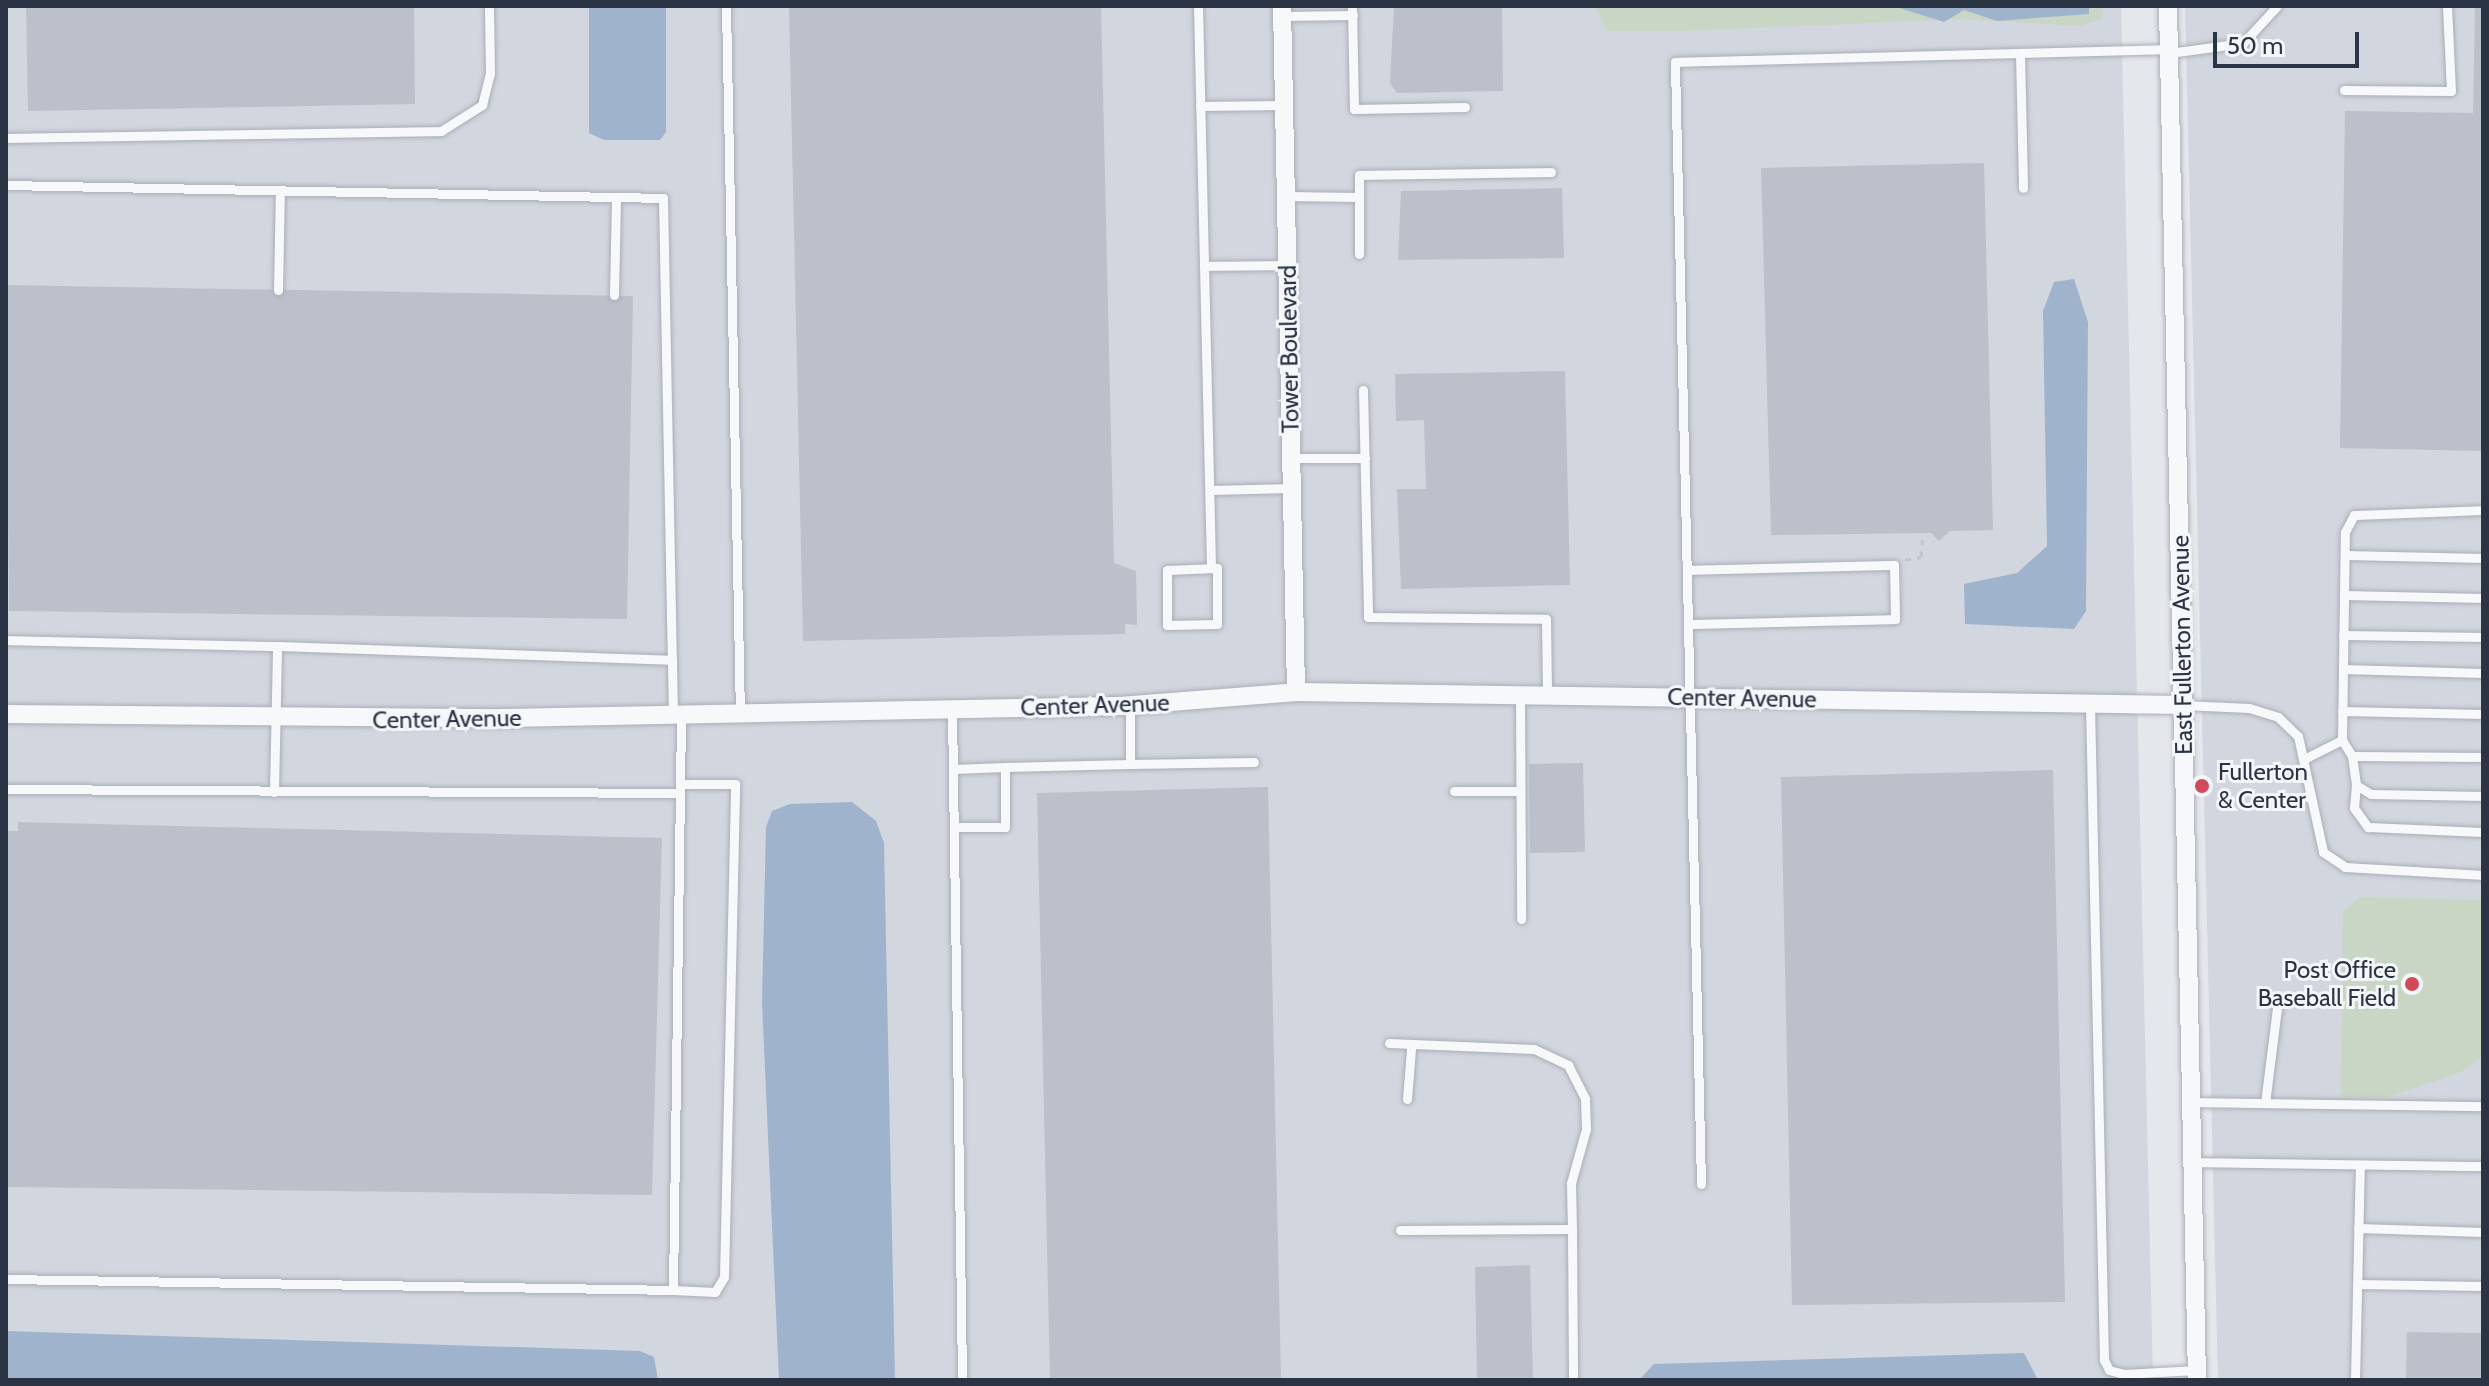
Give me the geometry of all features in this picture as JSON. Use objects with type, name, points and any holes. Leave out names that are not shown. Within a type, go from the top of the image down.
[{"type":"street","name":"East Fullerton Avenue","points":[[2168,6],[2196,1375]]},
{"type":"street","name":"Tower Boulevard","points":[[1282,11],[1296,692]]},
{"type":"street","name":"Center Avenue","points":[[6,714],[276,718],[740,714],[1130,706],[1296,692],[2183,705]]},
{"type":"lane","points":[[6,138],[441,131],[482,105],[490,73],[489,6]]},
{"type":"lane","points":[[726,6],[740,714]]},
{"type":"lane","points":[[1198,6],[1211,568]]},
{"type":"lane","points":[[1701,1184],[1675,62],[2169,51],[2243,43],[2277,6]]},
{"type":"lane","points":[[2344,90],[2451,91],[2447,6]]},
{"type":"lane","points":[[1282,11],[1352,10],[1354,109],[1465,107]]},
{"type":"lane","points":[[2020,53],[2023,188]]},
{"type":"lane","points":[[1200,106],[1283,105]]},
{"type":"lane","points":[[1359,254],[1359,175],[1551,172]]},
{"type":"lane","points":[[6,185],[663,198],[672,660],[680,788],[673,1290]]},
{"type":"lane","points":[[278,290],[280,190]]},
{"type":"lane","points":[[1285,196],[1358,197]]},
{"type":"lane","points":[[614,295],[616,197]]},
{"type":"lane","points":[[1204,266],[1287,265]]},
{"type":"lane","points":[[1363,390],[1368,617],[1546,619],[1547,695]]},
{"type":"lane","points":[[1291,458],[1365,458]]},
{"type":"lane","points":[[1210,490],[1292,488]]},
{"type":"lane","points":[[2483,510],[2364,509],[2345,532],[2342,711],[2342,740],[2352,756],[2356,785],[2354,808],[2368,827],[2483,832]]},
{"type":"lane","points":[[2345,555],[2483,558]]},
{"type":"lane","points":[[1687,570],[1894,565],[1895,619],[1688,624]]},
{"type":"lane","points":[[1211,568],[1217,568],[1217,624],[1167,625],[1167,570],[1211,568]]},
{"type":"lane","points":[[2344,595],[2483,598]]},
{"type":"lane","points":[[2343,635],[2483,637]]},
{"type":"lane","points":[[6,640],[672,660]]},
{"type":"lane","points":[[274,792],[277,646]]},
{"type":"lane","points":[[2343,669],[2483,673]]},
{"type":"lane","points":[[1520,695],[1521,919]]},
{"type":"lane","points":[[2090,704],[2104,1360],[2109,1370],[2124,1374],[2196,1375]]},
{"type":"lane","points":[[2183,705],[2249,708],[2278,717],[2298,736],[2306,758],[2323,852],[2345,867],[2483,875]]},
{"type":"lane","points":[[1130,706],[1130,764]]},
{"type":"lane","points":[[952,710],[962,1380]]},
{"type":"lane","points":[[2342,711],[2483,714]]},
{"type":"lane","points":[[2306,758],[2342,740]]},
{"type":"lane","points":[[2352,756],[2483,757]]},
{"type":"lane","points":[[953,769],[1254,762]]},
{"type":"lane","points":[[954,827],[1005,827],[1005,767]]},
{"type":"lane","points":[[6,789],[274,792],[680,788],[735,784],[724,1277],[715,1292],[6,1279]]},
{"type":"lane","points":[[2356,785],[2371,794],[2483,796]]},
{"type":"lane","points":[[1454,791],[1520,791]]},
{"type":"lane","points":[[2265,1103],[2278,1000]]},
{"type":"lane","points":[[1389,1043],[1411,1049],[1511,1046],[1568,1065],[1585,1099],[1586,1129],[1571,1183],[1573,1380]]},
{"type":"lane","points":[[1407,1099],[1411,1049]]},
{"type":"lane","points":[[2191,1102],[2483,1106]]},
{"type":"lane","points":[[2192,1162],[2483,1166]]},
{"type":"lane","points":[[2355,1380],[2360,1165]]},
{"type":"lane","points":[[2358,1228],[2483,1232]]},
{"type":"lane","points":[[1400,1230],[1572,1229]]},
{"type":"lane","points":[[2357,1284],[2483,1286]]},
{"type":"path","points":[[1894,565],[1921,557],[1923,533]]},
{"type":"shaded area","points":[[6,6],[2121,6],[2153,1380],[6,1380]]},
{"type":"shaded area","points":[[2185,6],[2483,6],[2483,1380],[2218,1380]]},
{"type":"green space","points":[[1595,6],[2103,6],[2103,19],[2079,26],[1965,19],[1682,31],[1607,31]]},
{"type":"green space","name":"Post Office Baseball Field","points":[[2360,897],[2483,900],[2483,1056],[2461,1072],[2387,1097],[2341,1097],[2343,911]]},
{"type":"water","points":[[589,6],[666,6],[666,132],[660,140],[604,140],[589,133]]},
{"type":"water","points":[[1893,6],[2089,6],[2089,14],[1997,21],[1964,10],[1944,22]]},
{"type":"water","points":[[2074,279],[2088,322],[2086,611],[2074,629],[1965,624],[1964,584],[2017,573],[2047,546],[2043,311],[2054,282]]},
{"type":"water","points":[[852,802],[876,821],[884,843],[895,1380],[779,1380],[762,1003],[766,827],[772,811],[790,804]]},
{"type":"water","points":[[6,1331],[640,1351],[654,1357],[658,1380],[6,1380]]},
{"type":"water","points":[[2024,1353],[2038,1380],[1639,1380],[1654,1364]]},
{"type":"building","points":[[26,6],[414,6],[415,104],[28,111]]},
{"type":"building","points":[[789,6],[1101,6],[1114,563],[1136,571],[1137,625],[1125,624],[1125,634],[803,641]]},
{"type":"building","points":[[1394,6],[1502,6],[1503,91],[1397,93],[1390,83]]},
{"type":"building","points":[[2475,6],[2483,6],[2483,451],[2340,448],[2345,111],[2473,113]]},
{"type":"building","points":[[1984,163],[1993,530],[1950,531],[1939,541],[1931,533],[1771,535],[1761,168]]},
{"type":"building","points":[[1562,188],[1564,258],[1398,260],[1401,191]]},
{"type":"building","points":[[6,285],[633,296],[627,619],[9,611]]},
{"type":"building","points":[[1565,371],[1570,585],[1401,589],[1397,489],[1426,489],[1424,420],[1396,421],[1395,374]]},
{"type":"building","points":[[1583,763],[1585,852],[1530,853],[1529,764]]},
{"type":"building","points":[[2053,770],[2065,1302],[1792,1305],[1781,777]]},
{"type":"building","points":[[1268,787],[1281,1380],[1050,1380],[1037,793]]},
{"type":"building","points":[[18,822],[662,838],[652,1195],[6,1187],[6,831],[18,831]]},
{"type":"building","points":[[1530,1265],[1533,1380],[1477,1380],[1475,1267]]},
{"type":"building","points":[[2407,1332],[2483,1333],[2483,1380],[2406,1380]]},
{"type":"place","name":"Fullerton & Center","points":[[2202,786]]},
{"type":"place","name":"Post Office Baseball Field","points":[[2412,984]]}]
